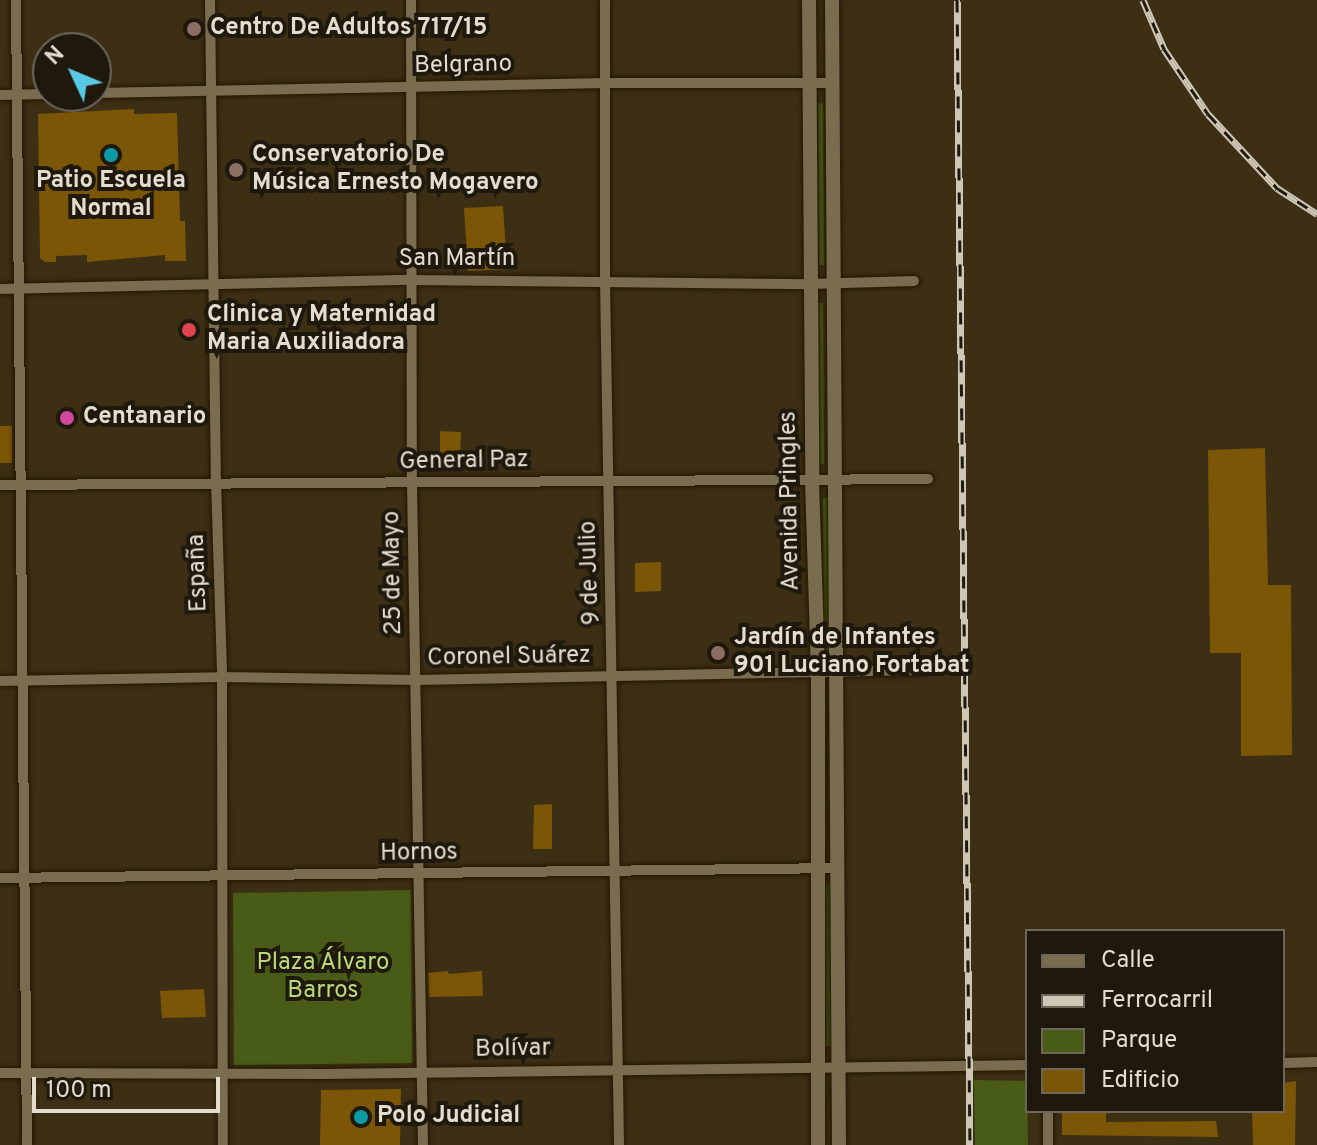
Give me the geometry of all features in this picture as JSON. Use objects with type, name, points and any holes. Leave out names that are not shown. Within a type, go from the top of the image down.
[{"type":"main road","name":"Avenida Pringles","points":[[809,0],[812,481],[818,670],[818,1145]]},
{"type":"main road","name":"Avenida Pringles","points":[[832,0],[839,1145]]},
{"type":"street","points":[[16,0],[27,1145]]},
{"type":"street","name":"España","points":[[210,0],[216,481],[222,677],[223,1145]]},
{"type":"street","name":"25 de Mayo","points":[[411,0],[412,483],[423,1145]]},
{"type":"street","name":"9 de Julio","points":[[605,0],[605,280],[614,676],[612,871],[619,1145]]},
{"type":"street","name":"Belgrano","points":[[112,93],[606,83],[832,83]]},
{"type":"street","points":[[0,95],[32,94]]},
{"type":"street","name":"San Martín","points":[[0,289],[410,280],[810,284],[914,281]]},
{"type":"street","name":"General Paz","points":[[0,485],[216,481],[412,483],[928,479]]},
{"type":"street","name":"Coronel Suárez","points":[[0,681],[222,677],[416,680],[922,670]]},
{"type":"street","name":"Hornos","points":[[0,878],[838,868]]},
{"type":"street","points":[[1285,1063],[1317,1062]]},
{"type":"street","name":"Bolívar","points":[[0,1073],[1025,1065]]},
{"type":"street","points":[[1048,1113],[1048,1145]]},
{"type":"green space","points":[[823,103],[824,265],[819,265],[818,104]]},
{"type":"green space","points":[[818,303],[823,303],[824,464],[819,464]]},
{"type":"green space","points":[[823,498],[828,498],[829,659],[824,659]]},
{"type":"green space","points":[[830,884],[831,1046],[826,1046],[826,885]]},
{"type":"green space","name":"Plaza Álvaro Barros","points":[[411,890],[412,1063],[234,1065],[233,893]]},
{"type":"green space","points":[[974,1080],[1025,1081],[1028,1145],[975,1145]]},
{"type":"building","points":[[134,109],[134,114],[177,113],[180,221],[185,221],[186,261],[165,261],[165,255],[87,262],[87,255],[56,256],[56,262],[45,262],[40,258],[38,114]]},
{"type":"building","points":[[503,206],[507,269],[468,271],[464,208]]},
{"type":"building","points":[[0,426],[12,426],[12,463],[0,463]]},
{"type":"building","points":[[440,431],[461,432],[460,458],[440,458]]},
{"type":"building","points":[[1265,448],[1268,585],[1291,585],[1292,755],[1241,756],[1241,653],[1210,653],[1208,450]]},
{"type":"building","points":[[661,562],[661,591],[635,592],[635,563]]},
{"type":"building","points":[[552,804],[552,849],[533,849],[534,805]]},
{"type":"building","points":[[448,971],[449,974],[482,971],[483,996],[429,997],[428,973]]},
{"type":"building","points":[[204,989],[206,1017],[162,1018],[160,991]]},
{"type":"building","points":[[1296,1081],[1295,1145],[1253,1145],[1252,1113],[1285,1113],[1285,1083]]},
{"type":"building","name":"Polo Judicial","points":[[401,1089],[400,1145],[320,1145],[321,1090]]},
{"type":"building","points":[[1062,1113],[1106,1113],[1106,1122],[1216,1121],[1218,1137],[1062,1135]]},
{"type":"railway","points":[[957,0],[970,1145]]},
{"type":"railway","points":[[1143,0],[1164,49],[1208,114],[1277,188],[1317,214]]},
{"type":"place","name":"Centro De Adultos 717/15","points":[[194,29]]},
{"type":"place","name":"Patio Escuela Normal","points":[[111,155]]},
{"type":"place","name":"Conservatorio De Música Ernesto Mogavero","points":[[236,170]]},
{"type":"place","name":"Clinica y Maternidad Maria Auxiliadora","points":[[189,330]]},
{"type":"place","name":"Centanario","points":[[67,418]]},
{"type":"place","name":"Jardín de Infantes 901 Luciano Fortabat","points":[[718,653]]},
{"type":"place","name":"Polo Judicial","points":[[361,1117]]}]
